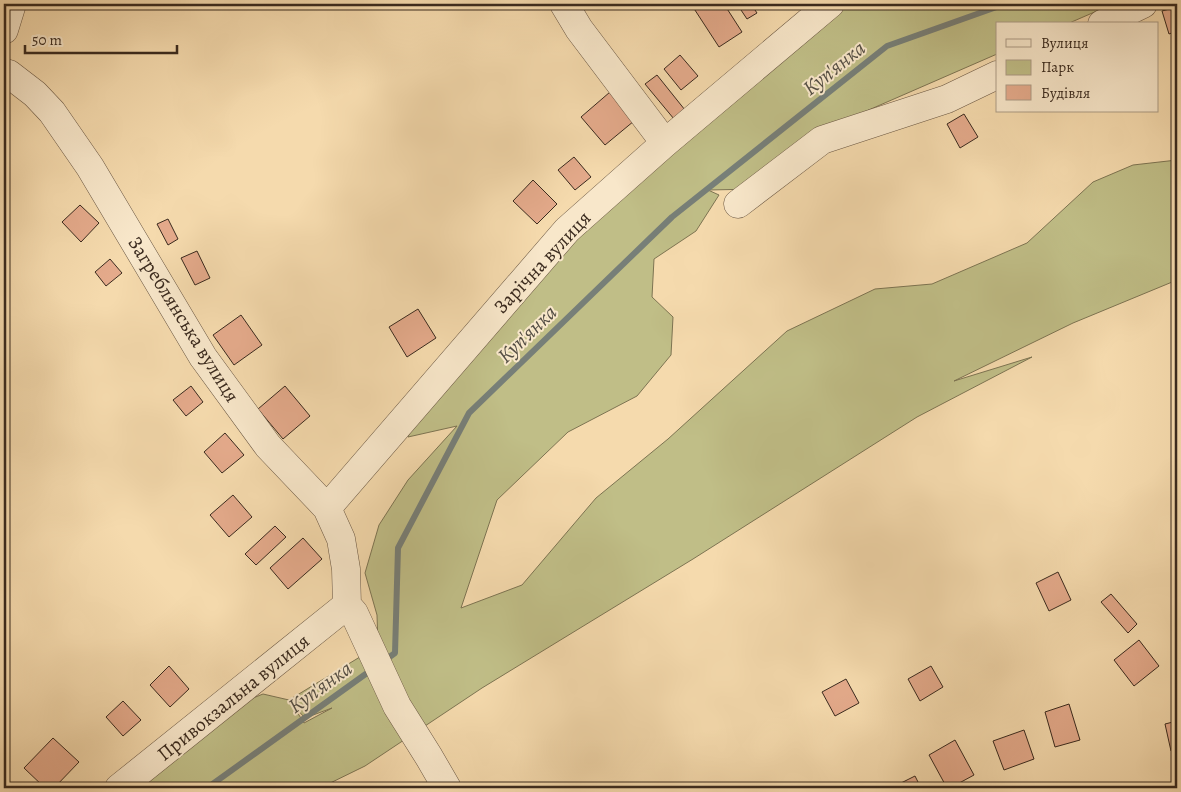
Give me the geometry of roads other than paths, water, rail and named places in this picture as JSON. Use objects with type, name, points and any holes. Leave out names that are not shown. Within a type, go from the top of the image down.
[{"type":"street","points":[[4,30],[12,4]]},
{"type":"street","points":[[564,4],[579,29],[665,142]]},
{"type":"street","name":"Зарічна вулиця","points":[[327,508],[567,230],[665,142],[830,4]]},
{"type":"street","points":[[1106,22],[1143,4]]},
{"type":"street","name":"Загреблянська вулиця","points":[[4,72],[35,94],[52,112],[90,167],[203,357],[268,446],[327,508],[341,539],[346,569],[347,605]]},
{"type":"street","points":[[738,204],[822,140],[947,99],[996,74]]},
{"type":"street","points":[[347,605],[354,613],[397,706],[447,788]]},
{"type":"street","name":"Привокзальна вулиця","points":[[119,788],[347,605]]},
{"type":"waterway","name":"Куп'янка","points":[[384,661],[395,653],[398,548],[469,413],[672,217],[887,46],[1005,4]]},
{"type":"waterway","name":"Куп'янка","points":[[207,788],[374,668]]}]
